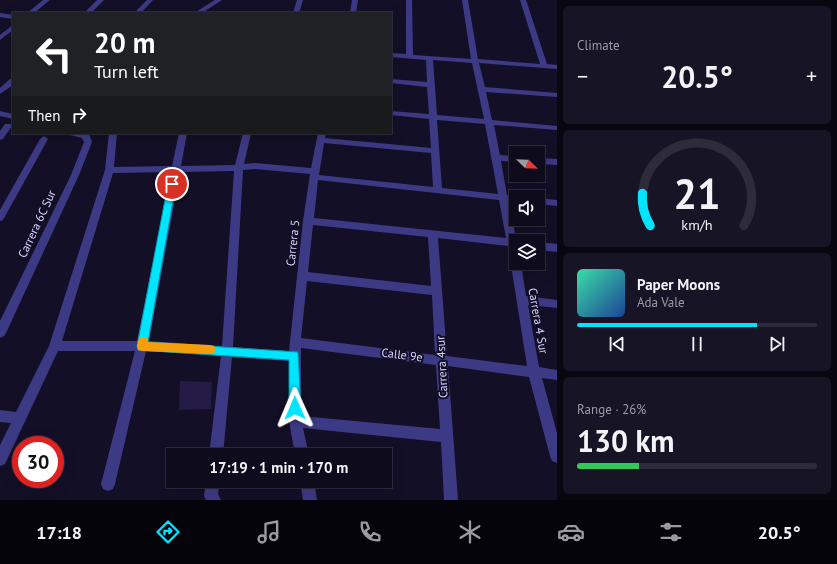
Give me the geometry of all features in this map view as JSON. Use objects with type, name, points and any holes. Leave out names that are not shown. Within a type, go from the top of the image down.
[{"type":"street","points":[[31,12],[47,0]]},
{"type":"street","points":[[88,12],[101,0]]},
{"type":"street","points":[[138,12],[150,0]]},
{"type":"street","points":[[199,12],[219,0]]},
{"type":"street","points":[[296,12],[300,0]]},
{"type":"street","points":[[353,12],[355,0]]},
{"type":"street","points":[[409,0],[410,56]]},
{"type":"street","name":"Carrera 4 Sur","points":[[465,0],[475,61],[496,158],[502,198],[512,234]]},
{"type":"street","points":[[523,0],[544,66]]},
{"type":"street","points":[[0,14],[12,17]]},
{"type":"street","points":[[0,38],[12,28]]},
{"type":"street","points":[[392,55],[557,67]]},
{"type":"street","points":[[429,58],[438,191]]},
{"type":"street","points":[[392,81],[431,84]]},
{"type":"street","points":[[0,92],[12,82]]},
{"type":"street","points":[[482,89],[557,95]]},
{"type":"street","points":[[0,113],[12,117]]},
{"type":"street","points":[[392,113],[557,128]]},
{"type":"street","points":[[0,137],[8,126]]},
{"type":"street","name":"Carrera 6C Sur","points":[[0,333],[75,175],[88,142],[86,136],[77,134]]},
{"type":"street","points":[[0,459],[54,346],[109,170],[113,134]]},
{"type":"street","points":[[108,484],[142,346],[183,134]]},
{"type":"street","points":[[217,448],[227,350],[239,168],[247,134]]},
{"type":"street","points":[[321,137],[435,151]]},
{"type":"street","name":"Carrera 5","points":[[301,448],[295,421],[294,356],[308,221],[314,174],[321,137]]},
{"type":"street","points":[[0,218],[44,139]]},
{"type":"street","points":[[496,158],[509,159]]},
{"type":"street","points":[[545,161],[557,162]]},
{"type":"street","points":[[109,170],[239,168],[255,166],[438,191],[509,198]]},
{"type":"street","points":[[545,202],[557,203]]},
{"type":"street","points":[[308,221],[509,242]]},
{"type":"street","name":"Carrera 4sur","points":[[434,234],[451,500]]},
{"type":"street","points":[[545,247],[557,248]]},
{"type":"street","name":"Carrera 4 Sur","points":[[517,270],[521,300],[534,372],[557,456]]},
{"type":"street","points":[[303,276],[438,291]]},
{"type":"street","points":[[521,300],[557,304]]},
{"type":"street","name":"Calle 9e","points":[[295,342],[557,375]]},
{"type":"street","points":[[54,346],[142,346],[227,350],[294,356]]},
{"type":"street","points":[[0,416],[19,418]]},
{"type":"street","points":[[295,421],[446,436]]},
{"type":"street","points":[[212,488],[211,496],[214,500]]},
{"type":"street","points":[[308,488],[310,500]]},
{"type":"building","points":[[180,381],[212,382],[211,409],[179,410]]},
{"type":"slow traffic","points":[[143,341],[142,346],[210,350]]},
{"type":"route","points":[[172,184],[142,346],[227,350],[294,356],[295,408]]}]
